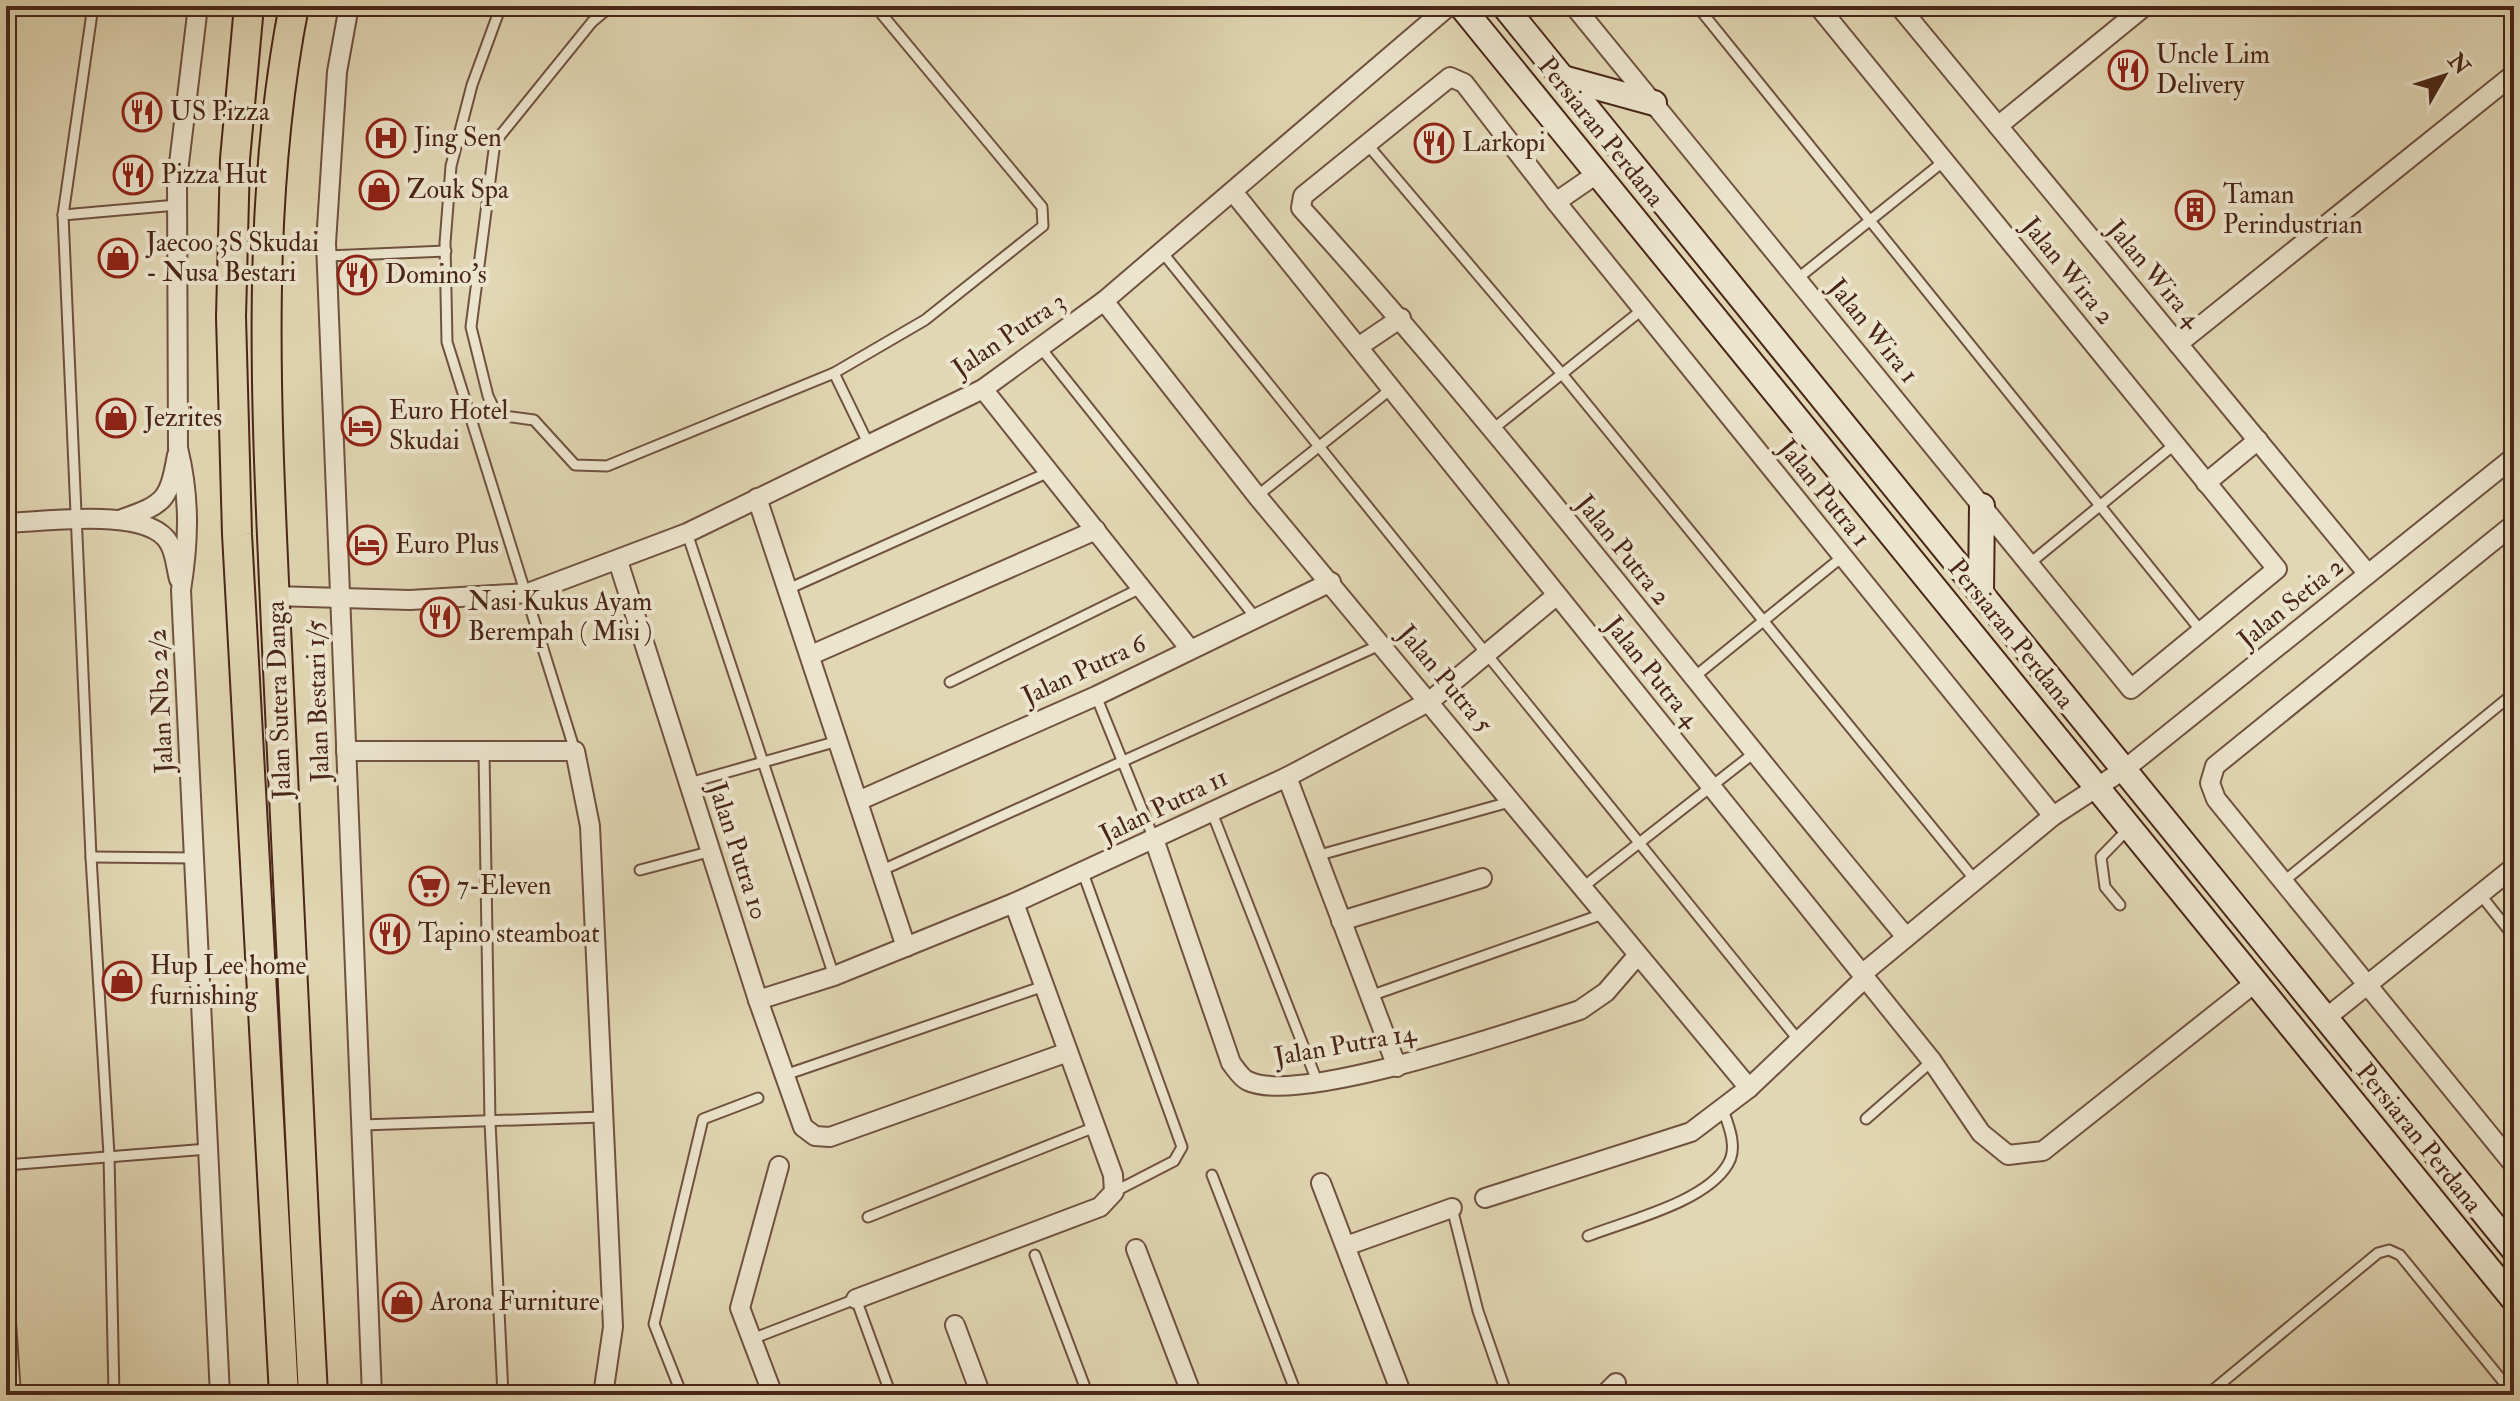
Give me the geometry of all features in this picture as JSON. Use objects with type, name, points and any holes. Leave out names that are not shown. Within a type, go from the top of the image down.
[{"type":"main road","name":"Jalan Sutera Danga","points":[[249,6],[235,159],[231,317],[237,534],[284,1395]]},
{"type":"main road","name":"Jalan Sutera Danga","points":[[294,6],[274,162],[266,316],[274,596],[313,1395]]},
{"type":"main road","name":"Persiaran Perdana","points":[[1461,6],[2514,1300]]},
{"type":"main road","name":"Persiaran Perdana","points":[[1504,6],[2514,1250]]},
{"type":"main road","points":[[1563,78],[1654,103]]},
{"type":"main road","points":[[1981,592],[1982,506]]},
{"type":"street","name":"Jalan Nb2 2/2","points":[[198,6],[177,205],[178,448],[187,485],[188,529],[181,590],[220,1395]]},
{"type":"street","name":"Jalan Bestari 1/5","points":[[349,6],[337,72],[327,256],[372,1395]]},
{"type":"street","name":"Jalan Putra 3","points":[[274,596],[410,600],[528,593],[687,533],[983,389],[1104,301],[1234,193],[1449,6]]},
{"type":"street","name":"Jalan Wira 1","points":[[1574,6],[2131,689],[2201,631]]},
{"type":"street","name":"Jalan Wira 2","points":[[1818,6],[2277,569],[2201,631]]},
{"type":"street","name":"Jalan Wira 4","points":[[1899,6],[2368,574]]},
{"type":"street","points":[[1998,126],[2145,6]]},
{"type":"street","points":[[2178,344],[2514,74]]},
{"type":"street","name":"Jalan Putra 1","points":[[1367,144],[1450,77],[1464,83],[1556,202],[2053,816]]},
{"type":"street","name":"Jalan Putra 2","points":[[1367,144],[1303,196],[1301,208],[1401,318],[1692,679],[1906,937]]},
{"type":"street","points":[[1556,202],[1598,173]]},
{"type":"street","name":"Jalan Putra 4","points":[[1234,193],[1932,1061],[1981,1133],[2008,1155],[2043,1151],[2256,982]]},
{"type":"street","name":"Jalan Putra 5","points":[[1104,301],[1257,496],[1749,1088]]},
{"type":"street","points":[[1358,347],[1401,318]]},
{"type":"street","points":[[983,389],[1189,648]]},
{"type":"street","points":[[2206,483],[2258,440]]},
{"type":"street","points":[[6,523],[122,519],[158,506],[171,489],[178,448]]},
{"type":"street","name":"Jalan Setia 2","points":[[1485,1198],[1691,1132],[1723,1110],[1800,1042],[1863,976],[1975,880],[2053,816],[2125,769],[2514,457]]},
{"type":"street","points":[[757,498],[811,655],[878,872],[906,947]]},
{"type":"street","points":[[122,519],[158,529],[170,543],[181,590]]},
{"type":"street","points":[[2514,524],[2215,766],[2210,783],[2216,799],[2514,1165]]},
{"type":"street","points":[[811,655],[1096,530]]},
{"type":"street","name":"Jalan Putra 10","points":[[618,561],[758,1000],[803,1127],[815,1136],[830,1137],[1068,1052]]},
{"type":"street","name":"Jalan Putra 6","points":[[858,801],[1096,696],[1189,648],[1331,582]]},
{"type":"street","name":"Jalan Putra 11","points":[[758,1000],[834,976],[1014,903],[1287,777],[1430,701],[1557,595]]},
{"type":"street","points":[[346,751],[575,751],[590,826],[613,1327],[603,1395]]},
{"type":"street","points":[[1287,777],[1397,1067]]},
{"type":"street","name":"Jalan Putra 14","points":[[1154,839],[1231,1063],[1246,1080],[1268,1086],[1397,1067],[1580,1010],[1606,992],[1637,956]]},
{"type":"street","points":[[2326,1018],[2514,867]]},
{"type":"street","points":[[1341,921],[1482,878]]},
{"type":"street","points":[[856,1299],[1100,1207],[1114,1192],[1113,1175],[1014,903]]},
{"type":"street","points":[[773,1395],[740,1308],[779,1166]]},
{"type":"street","points":[[1321,1183],[1402,1395]]},
{"type":"street","points":[[1346,1246],[1452,1208]]},
{"type":"street","points":[[1136,1249],[1192,1395]]},
{"type":"street","points":[[6,1322],[11,1395]]},
{"type":"street","points":[[955,1325],[981,1395]]},
{"type":"lane","points":[[93,6],[63,215],[91,857],[109,1155],[114,1395]]},
{"type":"lane","points":[[501,6],[472,85],[451,166],[446,251],[447,342],[575,751]]},
{"type":"lane","points":[[611,6],[592,22],[495,142],[471,327],[488,396],[497,415],[534,420],[575,465],[607,466],[834,373],[925,320],[1043,226],[1042,207],[875,6]]},
{"type":"lane","points":[[1697,6],[2201,631]]},
{"type":"lane","points":[[1367,144],[1562,374],[1975,880]]},
{"type":"lane","points":[[1797,279],[1944,160]]},
{"type":"lane","points":[[63,215],[177,205]]},
{"type":"lane","points":[[327,256],[446,251]]},
{"type":"lane","points":[[1162,252],[1637,845],[1800,1042]]},
{"type":"lane","points":[[1493,429],[1643,309]]},
{"type":"lane","points":[[1040,347],[1255,617]]},
{"type":"lane","points":[[834,373],[869,445]]},
{"type":"lane","points":[[1257,496],[1391,389]]},
{"type":"lane","points":[[2029,564],[2175,444]]},
{"type":"lane","points":[[788,589],[1049,472]]},
{"type":"lane","points":[[687,533],[766,763],[834,976]]},
{"type":"lane","points":[[1692,679],[1842,557]]},
{"type":"lane","points":[[950,682],[1141,588]]},
{"type":"lane","points":[[878,872],[1382,644]]},
{"type":"lane","points":[[2283,882],[2514,693]]},
{"type":"lane","points":[[1096,696],[1154,839]]},
{"type":"lane","points":[[689,783],[838,741]]},
{"type":"lane","points":[[484,752],[490,1122],[503,1395]]},
{"type":"lane","points":[[1583,887],[1754,753]]},
{"type":"lane","points":[[1316,856],[1513,801]]},
{"type":"lane","points":[[1211,810],[1317,1081]]},
{"type":"lane","points":[[2120,905],[2105,887],[2101,857],[2131,826]]},
{"type":"lane","points":[[640,870],[712,851]]},
{"type":"lane","points":[[91,857],[194,858]]},
{"type":"lane","points":[[1083,873],[1182,1147],[1174,1161],[1114,1192]]},
{"type":"lane","points":[[2480,894],[2514,937]]},
{"type":"lane","points":[[1370,996],[1603,914]]},
{"type":"lane","points":[[785,1075],[1044,986]]},
{"type":"lane","points":[[1866,1119],[1932,1061]]},
{"type":"lane","points":[[682,1395],[654,1324],[703,1119],[758,1098]]},
{"type":"lane","points":[[1588,1236],[1705,1190],[1730,1162],[1732,1133],[1723,1110]]},
{"type":"lane","points":[[361,1125],[602,1117]]},
{"type":"lane","points":[[868,1217],[1095,1127]]},
{"type":"lane","points":[[6,1165],[208,1149]]},
{"type":"lane","points":[[1212,1175],[1297,1395]]},
{"type":"lane","points":[[1452,1208],[1478,1311],[1507,1395]]},
{"type":"lane","points":[[2207,1395],[2378,1253],[2389,1250],[2400,1255],[2514,1395]]},
{"type":"lane","points":[[1035,1255],[1088,1395]]},
{"type":"lane","points":[[752,1339],[856,1299],[891,1395]]},
{"type":"place","name":"Uncle Lim Delivery","points":[[2128,70]]},
{"type":"place","name":"US Pizza","points":[[142,112]]},
{"type":"place","name":"Jing Sen","points":[[386,138]]},
{"type":"place","name":"Larkopi","points":[[1434,143]]},
{"type":"place","name":"Pizza Hut","points":[[133,175]]},
{"type":"place","name":"Zouk Spa","points":[[379,190]]},
{"type":"place","name":"Taman Perindustrian","points":[[2195,210]]},
{"type":"place","name":"Jaecoo 3S Skudai - Nusa Bestari","points":[[118,258]]},
{"type":"place","name":"Domino's","points":[[357,275]]},
{"type":"place","name":"Jezrites","points":[[116,418]]},
{"type":"place","name":"Euro Hotel Skudai","points":[[361,426]]},
{"type":"place","name":"Euro Plus","points":[[367,545]]},
{"type":"place","name":"Nasi Kukus Ayam Berempah ( Misi )","points":[[440,617]]},
{"type":"place","name":"7-Eleven","points":[[429,886]]},
{"type":"place","name":"Tapino steamboat","points":[[390,934]]},
{"type":"place","name":"Hup Lee home furnishing","points":[[122,981]]},
{"type":"place","name":"Arona Furniture","points":[[402,1302]]}]
